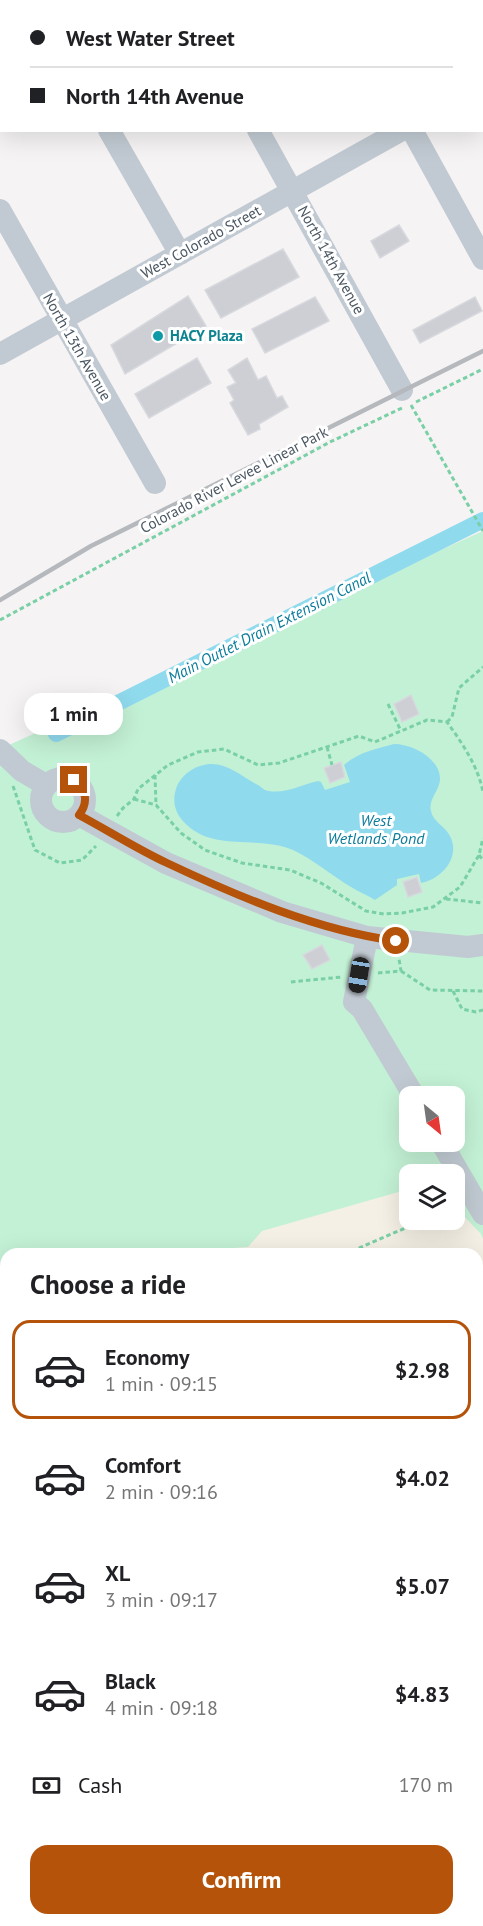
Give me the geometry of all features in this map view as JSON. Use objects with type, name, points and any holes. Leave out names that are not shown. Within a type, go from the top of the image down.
[{"type":"street","points":[[110,132],[180,254]]},
{"type":"street","name":"North 14th Avenue","points":[[259,132],[406,397]]},
{"type":"street","name":"West Colorado Street","points":[[0,354],[398,132]]},
{"type":"street","points":[[413,132],[483,259]]},
{"type":"street","name":"North 13th Avenue","points":[[0,210],[154,483]]},
{"type":"street","points":[[0,750],[22,771],[46,785]]},
{"type":"street","points":[[59,777],[66,777],[80,784],[85,803],[79,815],[66,822],[51,819],[45,813],[40,799],[46,785],[59,777]]},
{"type":"street","points":[[79,815],[166,863],[282,912],[367,937],[468,947],[483,945]]},
{"type":"street","points":[[367,937],[354,1002],[363,1009],[408,1086]]},
{"type":"street","points":[[447,1152],[483,1215]]},
{"type":"path","name":"Colorado River Levee Linear Park","points":[[0,620],[330,442],[406,397],[483,369]]},
{"type":"path","points":[[406,397],[483,531]]},
{"type":"path","points":[[447,722],[452,717],[459,688],[483,667]]},
{"type":"path","points":[[388,704],[401,731]]},
{"type":"path","points":[[12,782],[35,850],[60,863],[82,860],[101,840],[123,808],[134,799],[138,789],[168,765],[198,752],[224,749],[258,765],[279,763],[358,736],[375,742],[427,720],[447,722],[463,744],[478,774],[483,792]]},
{"type":"path","points":[[327,747],[332,765]]},
{"type":"path","points":[[478,774],[483,776]]},
{"type":"path","points":[[155,775],[156,805]]},
{"type":"path","points":[[134,799],[156,805],[181,833],[205,850],[242,863],[290,870],[321,883],[366,911],[384,914],[434,907],[460,887],[479,855],[483,838]]},
{"type":"path","points":[[479,855],[483,860]]},
{"type":"path","points":[[444,898],[483,903]]},
{"type":"path","points":[[401,972],[430,990],[483,991]]},
{"type":"path","points":[[453,991],[462,1009],[476,1012],[483,1010]]},
{"type":"path","points":[[359,1248],[401,1230]]},
{"type":"green space","points":[[483,531],[483,1248],[0,1248],[0,749]]},
{"type":"sand","points":[[399,1192],[399,1230],[465,1230],[465,1217],[483,1239],[483,1248],[232,1248],[248,1247],[262,1231]]},
{"type":"water","name":"West Wetlands Pond","points":[[394,744],[417,750],[431,759],[436,766],[440,780],[430,807],[434,818],[450,836],[453,852],[448,866],[436,877],[421,883],[419,874],[397,879],[397,885],[375,900],[293,850],[265,843],[235,842],[207,837],[182,820],[177,812],[174,800],[177,786],[189,771],[200,766],[216,764],[223,766],[268,791],[288,790],[318,781],[325,790],[350,782],[344,765],[356,757]]},
{"type":"building","points":[[399,225],[409,241],[380,258],[371,241]]},
{"type":"building","name":"HACY Plaza","points":[[283,249],[299,277],[221,318],[205,290]]},
{"type":"building","name":"HACY Plaza","points":[[188,296],[206,326],[125,374],[111,345]]},
{"type":"building","name":"HACY Plaza","points":[[315,297],[329,321],[265,353],[252,329]]},
{"type":"building","points":[[475,297],[482,311],[420,343],[413,330]]},
{"type":"building","name":"HACY Plaza","points":[[197,358],[211,383],[149,418],[135,394]]},
{"type":"building","name":"HACY Plaza","points":[[247,358],[258,380],[266,376],[277,398],[282,396],[288,407],[259,424],[260,429],[248,435],[230,403],[234,400],[227,387],[236,383],[228,370]]},
{"type":"building","points":[[411,695],[419,714],[402,722],[394,704]]},
{"type":"building","points":[[341,762],[345,777],[330,783],[324,768]]},
{"type":"building","points":[[417,877],[422,892],[408,897],[403,882]]},
{"type":"building","points":[[322,945],[330,960],[312,969],[303,955]]},
{"type":"waterway","name":"Main Outlet Drain Extension Canal","points":[[56,734],[483,520]]},
{"type":"railway","points":[[0,600],[91,546],[483,351]]},
{"type":"place","name":"HACY Plaza","points":[[158,336]]},
{"type":"route","points":[[74,780],[84,790],[85,797],[83,810],[79,815],[166,863],[282,912],[367,937],[396,941]]}]
